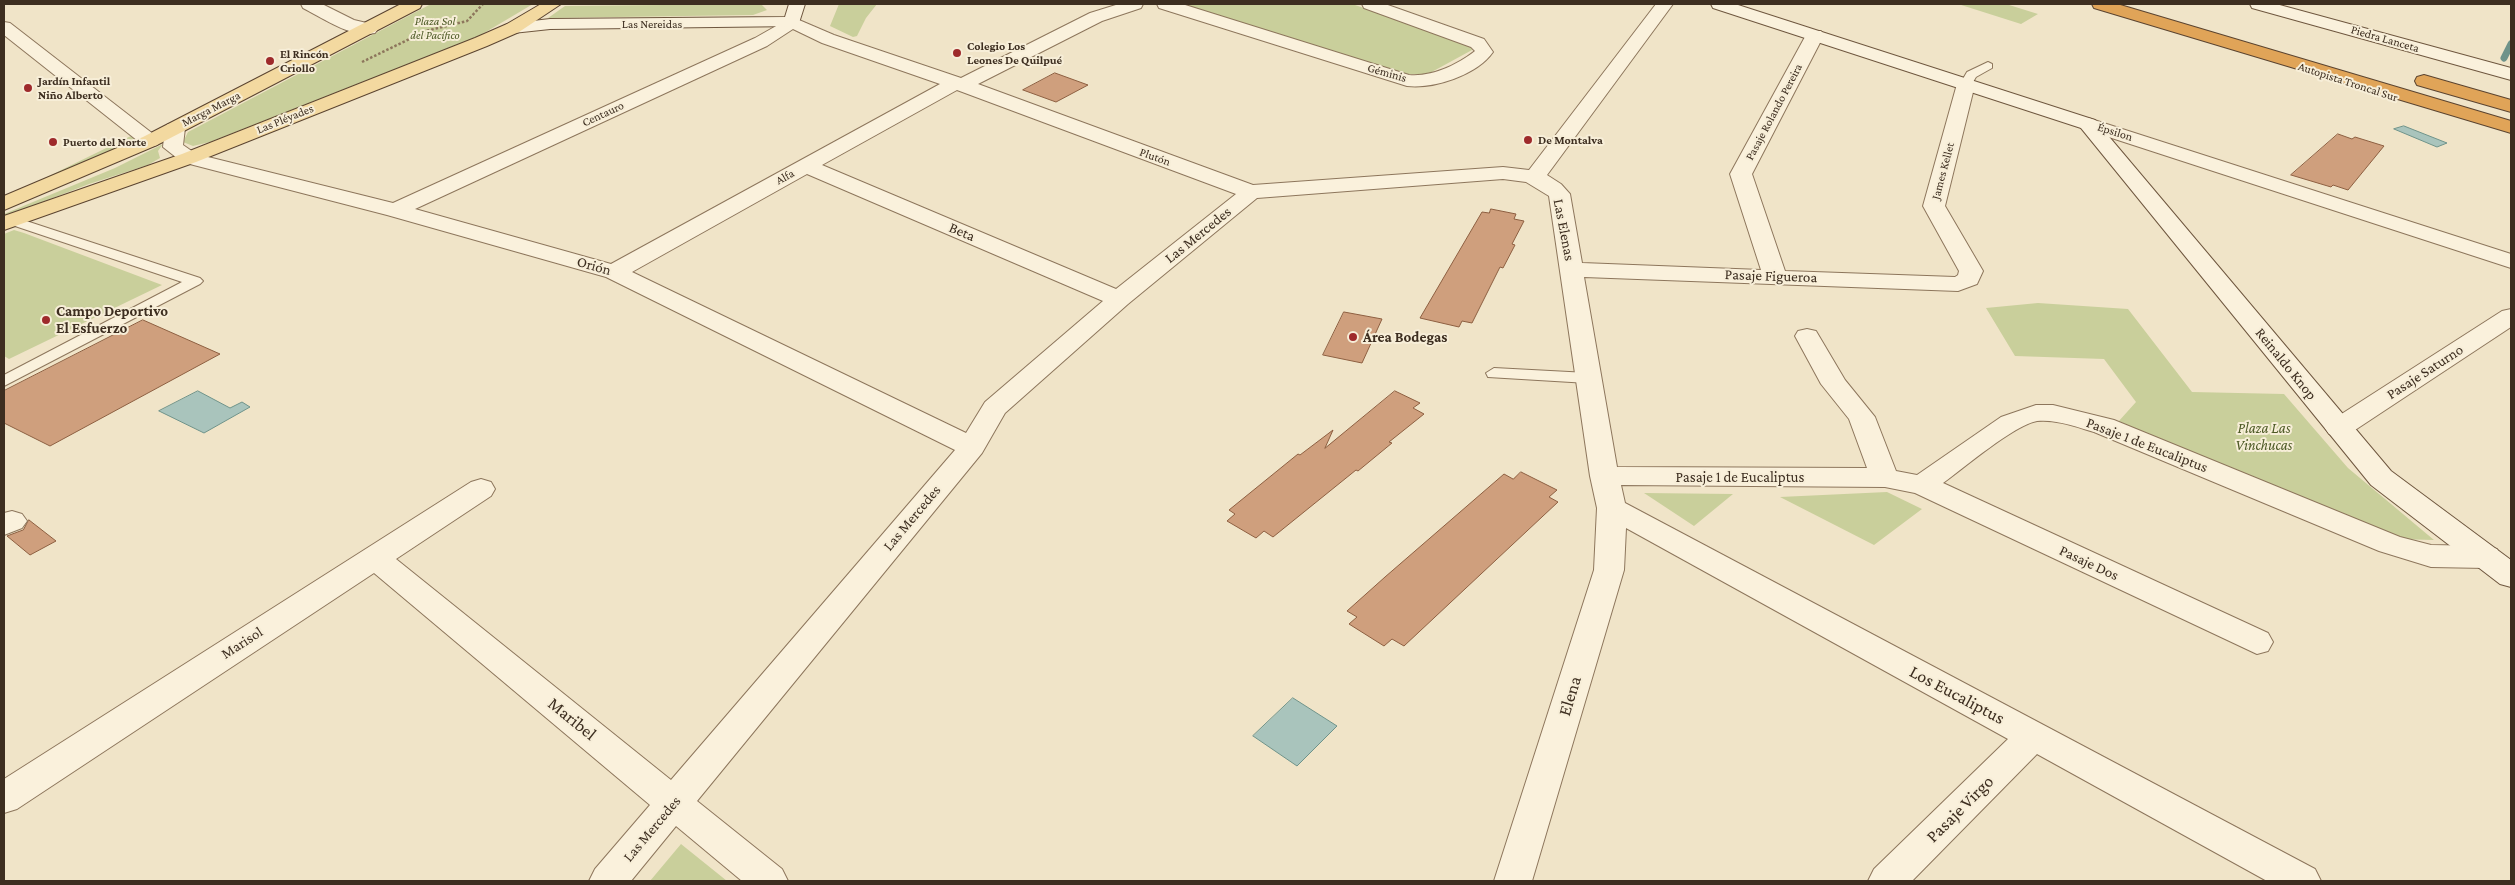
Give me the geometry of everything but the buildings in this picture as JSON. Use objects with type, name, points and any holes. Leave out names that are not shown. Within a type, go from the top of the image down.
[{"type":"highway","name":"Autopista Troncal Sur","points":[[2100,4],[2511,127]]},
{"type":"highway","name":"Autopista Troncal Sur","points":[[2150,4],[2358,63]]},
{"type":"highway","name":"Autopista Troncal Sur","points":[[2204,19],[2511,108]]},
{"type":"highway","name":"Autopista Troncal Sur","points":[[2186,29],[2511,136]]},
{"type":"highway","name":"Autopista Troncal Sur","points":[[2406,76],[2511,108]]},
{"type":"main road","name":"Marga Marga","points":[[6,216],[414,4]]},
{"type":"main road","name":"Las Pléyades","points":[[6,216],[189,158],[481,42],[514,28],[553,4]]},
{"type":"street","points":[[309,4],[348,24],[375,25]]},
{"type":"street","name":"Alfa","points":[[614,272],[959,84],[1096,17],[1135,4]]},
{"type":"street","name":"Géminis","points":[[1166,4],[1407,80],[1421,81],[1436,78],[1474,61],[1484,52],[1478,43],[1370,4]]},
{"type":"street","points":[[1535,177],[1665,4]]},
{"type":"street","name":"Épsilon","points":[[1719,4],[2511,261]]},
{"type":"street","name":"Piedra Lanceta","points":[[2258,4],[2511,74]]},
{"type":"street","name":"Las Nereidas","points":[[514,28],[550,24],[794,13]]},
{"type":"street","name":"Plutón","points":[[794,13],[828,39],[959,84],[1251,192],[1503,173],[1535,177]]},
{"type":"street","name":"Centauro","points":[[395,210],[761,42],[794,13]]},
{"type":"street","points":[[4,27],[150,140]]},
{"type":"street","name":"Pasaje Rolando Pereira","points":[[1775,276],[1742,174],[1815,35]]},
{"type":"street","name":"James Kellet","points":[[1966,84],[1934,206],[1971,271],[1969,279]]},
{"type":"street","name":"Reinaldo Knop","points":[[2088,124],[2382,478],[2511,576]]},
{"type":"street","points":[[175,128],[173,147],[189,158]]},
{"type":"street","name":"Orión","points":[[189,158],[395,210],[614,272],[972,447]]},
{"type":"street","name":"Beta","points":[[806,166],[1119,298]]},
{"type":"street","name":"Las Elenas","points":[[1535,177],[1550,185],[1559,194],[1604,476],[1612,508]]},
{"type":"street","name":"Las Mercedes","points":[[608,881],[972,447],[994,408],[1119,298],[1251,192]]},
{"type":"street","name":"Pasaje Figueroa","points":[[1572,270],[1958,284],[1969,279]]},
{"type":"street","name":"Pasaje Saturno","points":[[2339,428],[2511,316]]},
{"type":"street","points":[[1807,336],[1834,384],[1862,417],[1884,478]]},
{"type":"street","name":"Pasaje 1 de Eucaliptus","points":[[1604,476],[1884,478],[1922,485],[2016,418],[2036,413],[2062,415],[2104,426],[2390,544],[2431,556],[2486,557]]},
{"type":"street","name":"Pasaje Dos","points":[[1922,485],[2257,642]]},
{"type":"street","name":"Marisol","points":[[4,798],[481,489]]},
{"type":"street","name":"Los Eucaliptus","points":[[1612,508],[2302,881]]},
{"type":"street","name":"Elena","points":[[1513,881],[1609,570],[1612,508]]},
{"type":"street","name":"Maribel","points":[[374,558],[769,881]]},
{"type":"street","name":"Pasaje Virgo","points":[[1887,881],[2033,736]]},
{"type":"lane","points":[[1966,84],[1970,76],[1988,66]]},
{"type":"lane","points":[[4,382],[195,281],[6,216]]},
{"type":"lane","points":[[1494,373],[1588,378]]},
{"type":"path","points":[[375,25],[426,32],[440,40],[481,42]]},
{"type":"green space","name":"Plaza Sol del Pacífico","points":[[431,4],[533,4],[479,36],[210,142],[193,146],[183,142],[188,132]]},
{"type":"green space","points":[[761,4],[767,10],[753,15],[548,18],[565,6]]},
{"type":"green space","points":[[839,4],[877,4],[866,18],[857,36],[853,37],[830,26]]},
{"type":"green space","points":[[1188,4],[1352,4],[1469,43],[1472,50],[1428,74],[1407,74],[1188,6]]},
{"type":"green space","points":[[1958,4],[2006,4],[2038,14],[2021,24]]},
{"type":"green space","points":[[135,134],[138,137],[129,144],[4,198]]},
{"type":"green space","points":[[163,144],[158,151],[160,158],[148,165],[89,184],[4,217],[4,214],[115,168]]},
{"type":"green space","name":"Campo Deportivo El Esfuerzo","points":[[14,230],[162,285],[9,359],[4,356],[4,234]]},
{"type":"green space","name":"Plaza Las Vinchucas","points":[[2038,303],[2128,309],[2192,392],[2284,394],[2348,468],[2434,540],[2396,539],[2118,422],[2136,402],[2104,359],[2015,356],[1986,308]]},
{"type":"green space","points":[[1887,492],[1922,509],[1874,545],[1780,497]]},
{"type":"green space","points":[[1644,493],[1733,494],[1694,526]]},
{"type":"green space","points":[[681,844],[727,881],[650,881]]},
{"type":"water","points":[[2404,126],[2447,143],[2437,147],[2394,129]]},
{"type":"water","points":[[198,391],[230,408],[242,402],[250,407],[204,433],[159,411]]},
{"type":"water","points":[[1293,698],[1337,726],[1297,766],[1253,736]]},
{"type":"waterway","points":[[2504,58],[2511,44]]},
{"type":"place","name":"Colegio Los Leones De Quilpué","points":[[957,53]]},
{"type":"place","name":"El Rincón Criollo","points":[[270,61]]},
{"type":"place","name":"Jardín Infantil Niño Alberto","points":[[28,88]]},
{"type":"place","name":"De Montalva","points":[[1528,140]]},
{"type":"place","name":"Puerto del Norte","points":[[53,142]]},
{"type":"place","name":"Campo Deportivo El Esfuerzo","points":[[46,320]]},
{"type":"place","name":"Área Bodegas","points":[[1353,337]]}]
